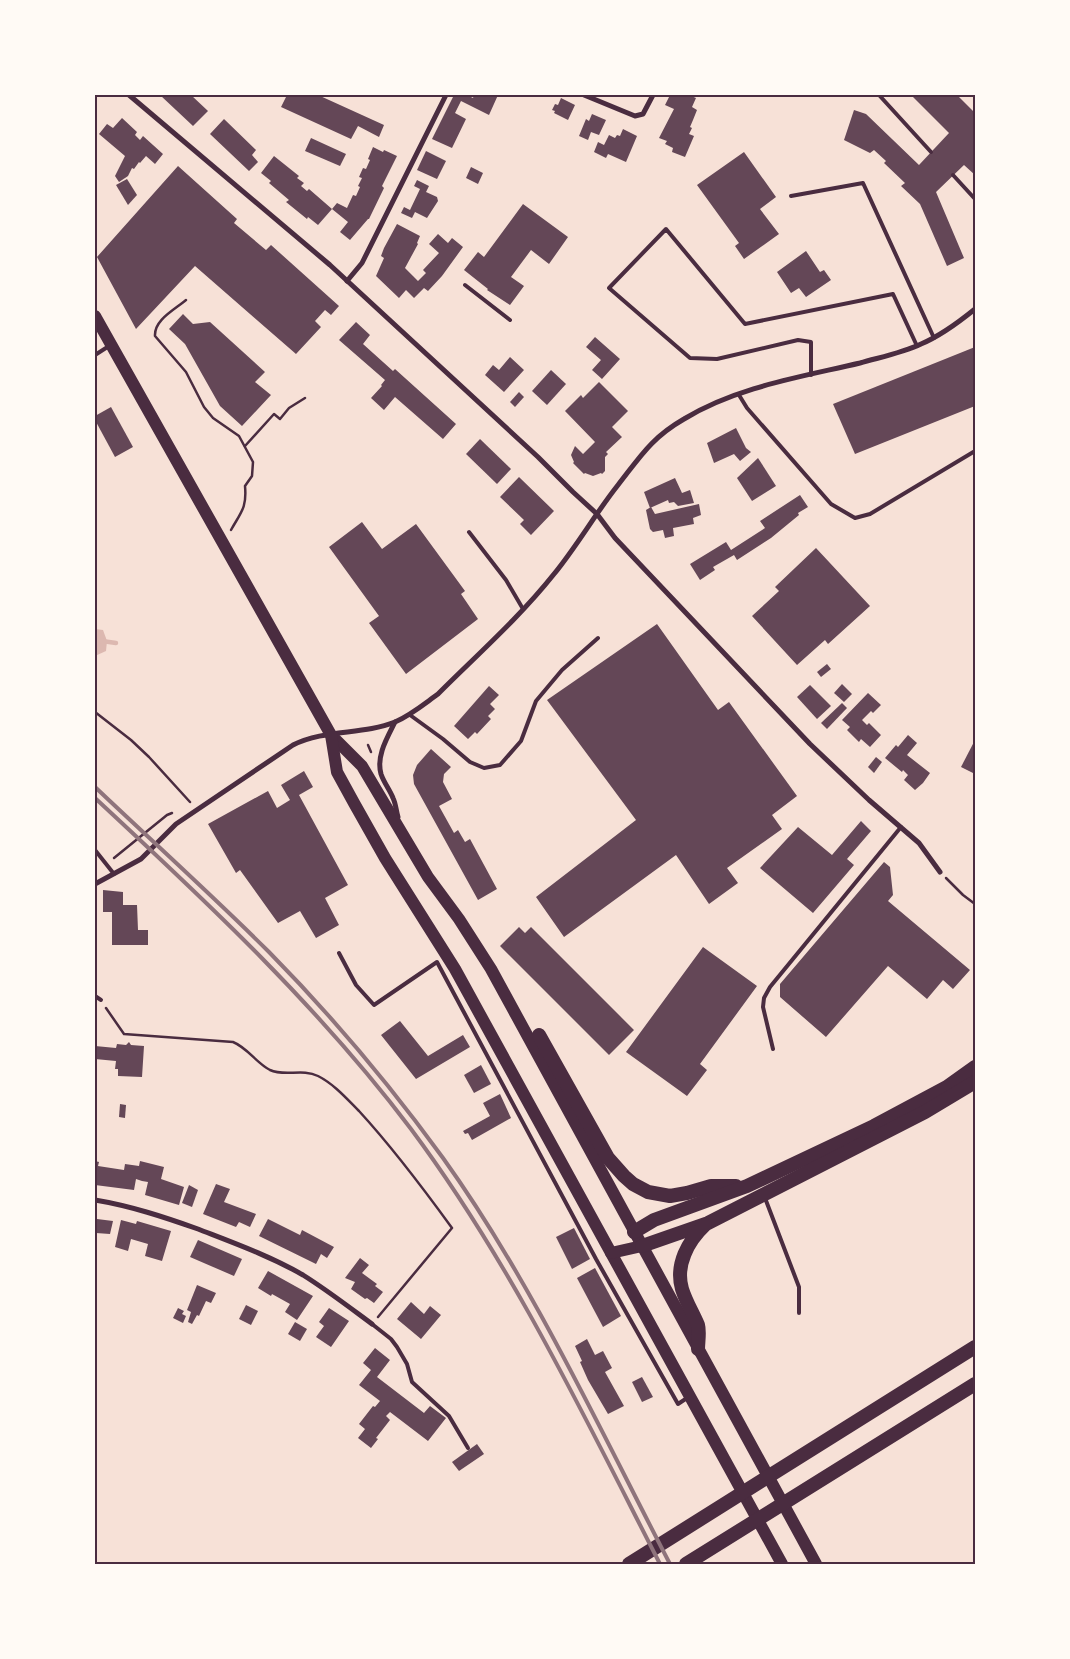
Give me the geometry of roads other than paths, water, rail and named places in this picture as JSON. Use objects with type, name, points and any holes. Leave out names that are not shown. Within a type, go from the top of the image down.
[{"type":"highway","points":[[540,1035],[608,1158],[633,1184],[648,1192],[670,1196],[686,1194],[711,1186],[748,1186]]},
{"type":"highway","points":[[634,1232],[654,1220],[748,1186],[914,1106],[947,1087],[975,1067]]},
{"type":"highway","points":[[642,1246],[708,1223],[925,1112],[975,1082]]},
{"type":"highway","points":[[698,1349],[699,1327],[682,1287],[680,1273],[685,1253],[698,1232],[708,1223]]},
{"type":"highway","points":[[629,1564],[975,1347]]},
{"type":"highway","points":[[686,1564],[975,1384]]},
{"type":"main road","points":[[95,316],[331,735],[362,766],[428,877],[481,954],[814,1561]]},
{"type":"main road","points":[[331,735],[337,772],[385,858],[448,955],[782,1564]]},
{"type":"main road","points":[[519,1022],[540,1035]]},
{"type":"main road","points":[[611,1252],[634,1232]]},
{"type":"main road","points":[[611,1252],[642,1246]]},
{"type":"street","points":[[129,95],[347,281],[538,457],[597,514],[615,538],[810,744],[869,800],[919,843],[940,872]]},
{"type":"street","points":[[347,281],[362,263],[446,95]]},
{"type":"street","points":[[584,95],[635,116],[643,114],[653,95]]},
{"type":"street","points":[[95,884],[144,856],[176,824],[293,745],[306,738],[362,730],[395,722],[410,715],[438,694],[523,610],[554,574],[639,456],[655,439],[685,418],[738,395],[892,355],[917,346],[934,338],[975,309]]},
{"type":"street","points":[[395,722],[386,739],[380,765],[384,781],[394,800],[401,832]]},
{"type":"street","points":[[95,1200],[139,1209],[172,1219],[247,1248],[302,1275],[372,1324]]},
{"type":"lane","points":[[879,95],[931,152]]},
{"type":"lane","points":[[953,175],[975,199]]},
{"type":"lane","points":[[791,196],[863,183],[934,338]]},
{"type":"lane","points":[[811,375],[811,342],[798,340],[717,359],[690,358],[609,288],[666,229],[745,324],[893,294],[917,346]]},
{"type":"lane","points":[[465,285],[510,320]]},
{"type":"lane","points":[[95,355],[111,345]]},
{"type":"lane","points":[[738,395],[747,408],[831,504],[855,518],[870,514],[975,452]]},
{"type":"lane","points":[[469,532],[506,580],[523,610]]},
{"type":"lane","points":[[410,715],[470,762],[484,768],[500,765],[520,741],[536,701],[562,670],[598,638]]},
{"type":"lane","points":[[774,1049],[763,1007],[764,998],[770,987],[902,827]]},
{"type":"lane","points":[[95,850],[114,874]]},
{"type":"lane","points":[[339,953],[356,984],[374,1005],[437,962],[596,1259],[678,1404],[690,1396]]},
{"type":"lane","points":[[95,996],[101,1000]]},
{"type":"lane","points":[[763,1194],[799,1287],[799,1313]]},
{"type":"lane","points":[[372,1324],[397,1346],[407,1364],[412,1382],[449,1416],[468,1448]]},
{"type":"waterway","points":[[95,640],[116,643]]},
{"type":"railway","points":[[95,787],[226,910],[292,976],[360,1052],[443,1158],[475,1205],[535,1305],[670,1564]]},
{"type":"railway","points":[[95,798],[179,876],[300,998],[339,1040],[411,1129],[447,1180],[514,1286],[574,1397],[660,1564]]}]
